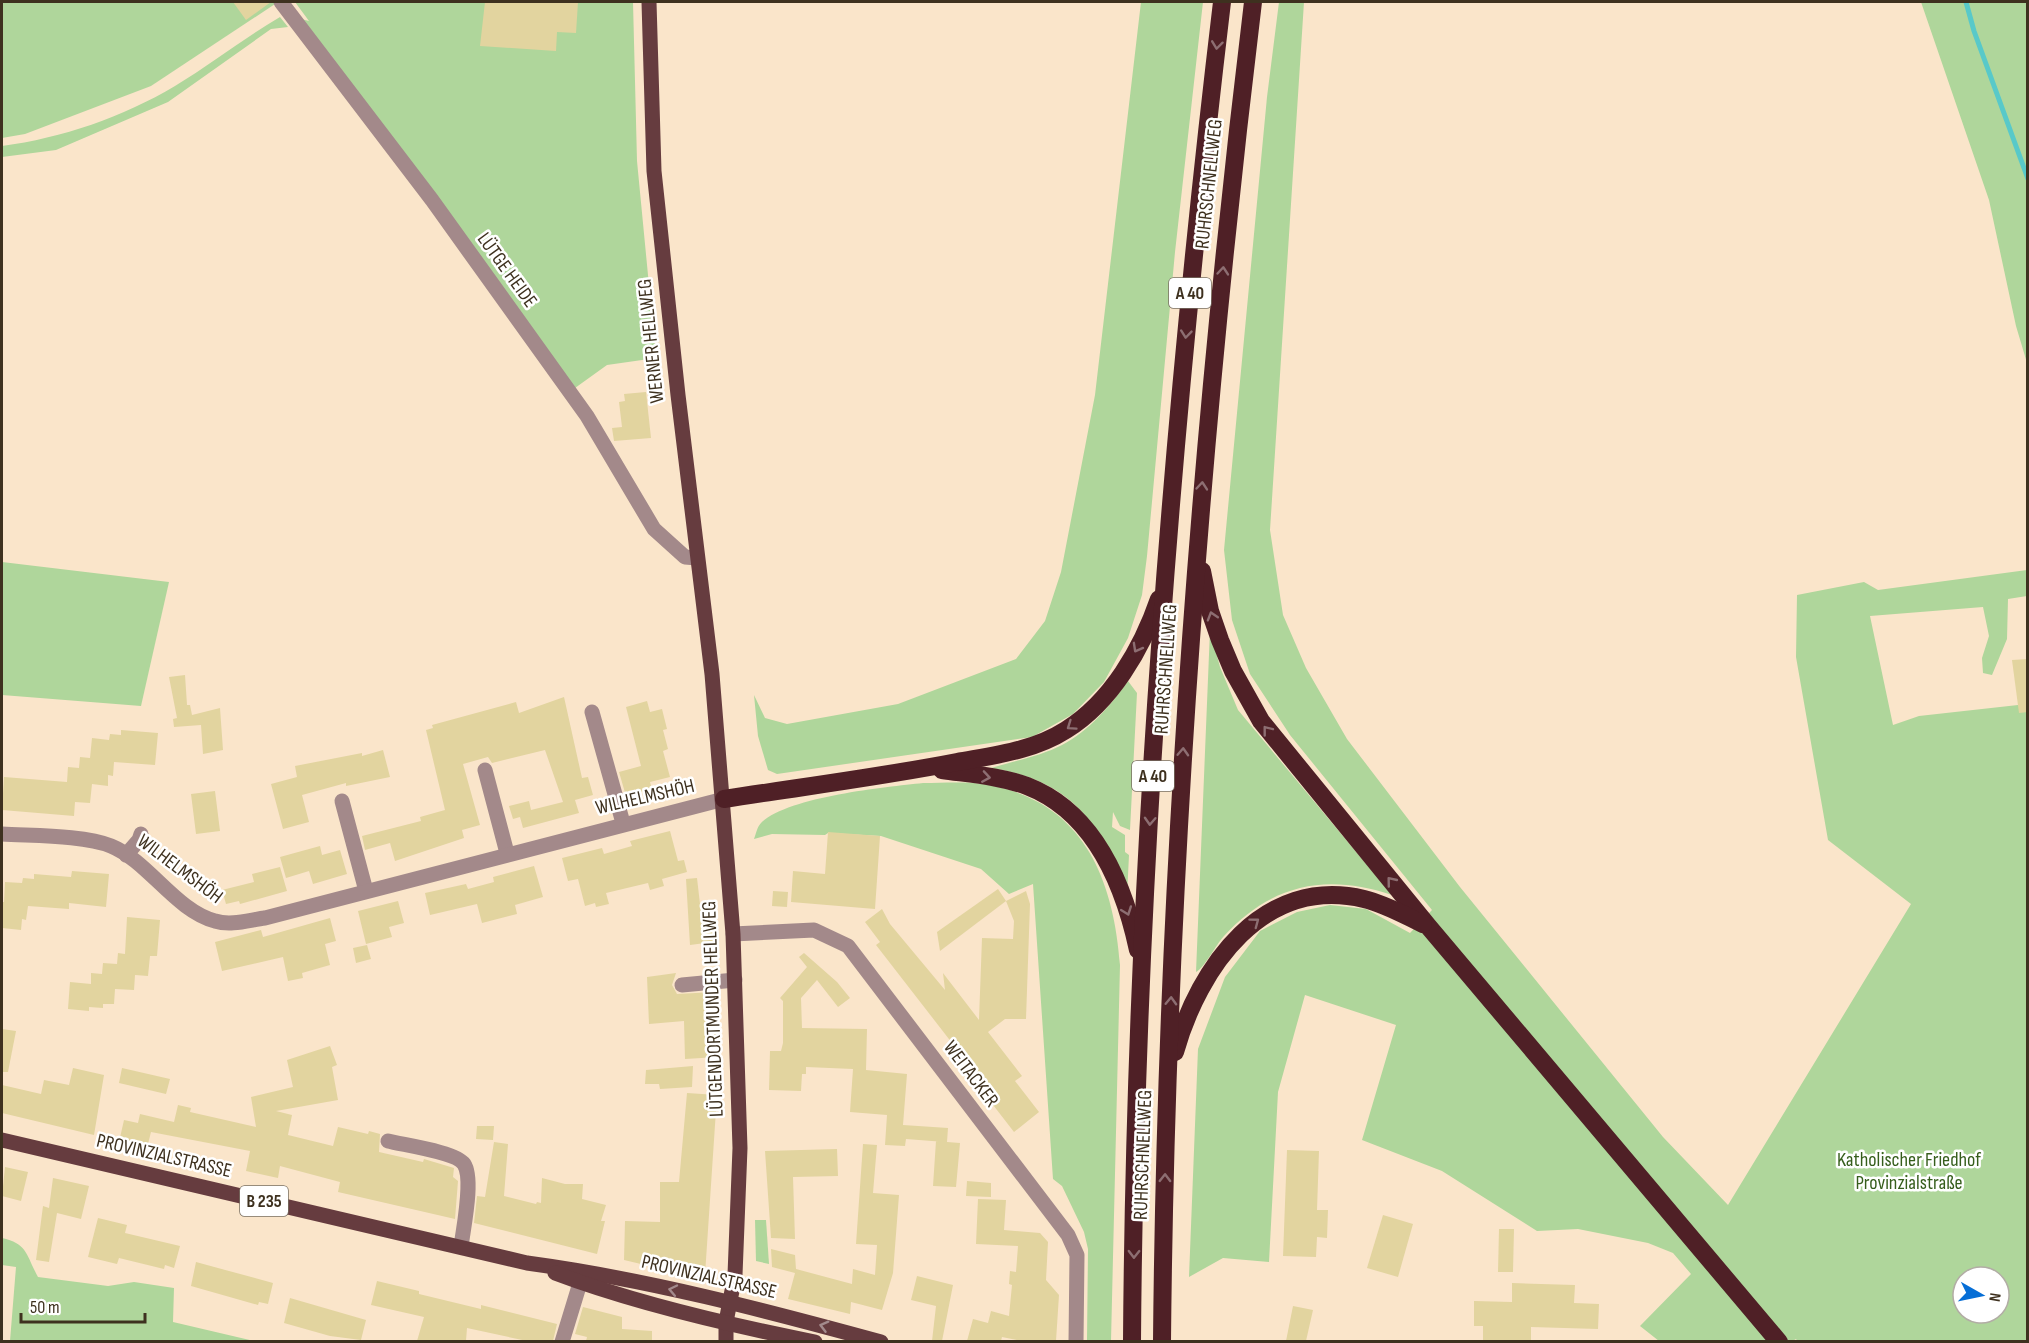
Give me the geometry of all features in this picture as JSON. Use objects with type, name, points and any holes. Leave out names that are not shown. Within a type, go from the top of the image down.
[{"type":"highway","name":"RUHRSCHNELLWEG","points":[[1132,1341],[1142,1000],[1168,553],[1189,306],[1222,2]]},
{"type":"highway","name":"RUHRSCHNELLWEG","points":[[1162,1341],[1167,1101],[1178,845],[1200,518],[1224,260],[1253,2]]},
{"type":"highway","points":[[1200,518],[1201,561],[1210,611],[1233,671],[1246,697],[1279,744],[1428,926],[1779,1341]]},
{"type":"highway","points":[[724,799],[928,768],[1034,746],[1066,730],[1097,705],[1123,672],[1142,639],[1161,591],[1168,553]]},
{"type":"highway","points":[[928,768],[1008,780],[1028,787],[1062,806],[1078,820],[1104,857],[1132,923],[1141,973],[1142,1000]]},
{"type":"highway","points":[[1167,1101],[1178,1041],[1200,989],[1227,949],[1256,920],[1291,903],[1329,895],[1365,899],[1428,926]]},
{"type":"main road","name":"WERNER HELLWEG","points":[[650,2],[654,171],[712,674]]},
{"type":"main road","name":"LÜTGENDORTMUNDER HELLWEG","points":[[712,674],[724,799],[733,934],[740,1148],[735,1275],[726,1322],[726,1341]]},
{"type":"main road","name":"PROVINZIALSTRASSE","points":[[2,1140],[527,1263],[591,1272],[730,1303],[880,1341]]},
{"type":"main road","name":"PROVINZIALSTRASSE","points":[[527,1263],[580,1282],[726,1322],[795,1340],[815,1341]]},
{"type":"street","name":"LÜTGE HEIDE","points":[[280,2],[432,200],[587,416],[654,529],[686,557],[697,558]]},
{"type":"street","points":[[592,712],[623,824]]},
{"type":"street","points":[[485,770],[507,853]]},
{"type":"street","name":"WILHELMSHÖH","points":[[2,834],[99,842],[126,855],[183,902],[213,921],[229,923],[265,918],[507,853],[724,799]]},
{"type":"street","points":[[342,801],[366,891]]},
{"type":"street","points":[[126,855],[139,840],[141,834]]},
{"type":"street","name":"WEITACKER","points":[[733,934],[814,930],[848,946],[1068,1235],[1077,1255],[1077,1341]]},
{"type":"street","points":[[682,985],[735,980]]},
{"type":"street","points":[[388,1141],[455,1157],[464,1163],[468,1177],[461,1247]]},
{"type":"street","points":[[567,1340],[580,1282]]},
{"type":"green space","points":[[2,2],[273,2],[275,4],[151,86],[25,134],[2,138]]},
{"type":"green space","points":[[295,2],[633,2],[637,161],[656,358],[607,365],[575,388],[301,19],[309,21]]},
{"type":"green space","points":[[1141,2],[1203,2],[1175,252],[1147,556],[1142,595],[1128,638],[1104,682],[1073,714],[1032,737],[777,774],[768,770],[758,736],[754,695],[765,718],[787,724],[898,704],[1016,659],[1045,621],[1061,572],[1095,395]]},
{"type":"green space","name":"Katholischer Friedhof Provinzialstraße","points":[[1279,2],[1304,2],[1270,530],[1283,615],[1306,668],[1347,739],[1460,887],[1663,1137],[1728,1205],[1911,904],[1828,840],[1796,657],[1797,595],[1864,582],[1878,590],[2027,570],[2027,596],[2008,599],[2007,639],[1992,675],[1983,673],[1982,658],[1989,636],[1983,607],[1870,616],[1893,725],[1919,716],[2027,704],[2027,1341],[1798,1342],[1796,1339],[1791,1342],[1659,1341],[1640,1326],[1691,1274],[1673,1253],[1648,1243],[1578,1229],[1537,1231],[1442,1171],[1362,1140],[1396,1025],[1305,995],[1278,1092],[1269,1262],[1223,1258],[1189,1277],[1198,1049],[1225,977],[1260,931],[1297,912],[1330,905],[1366,909],[1410,933],[1432,910],[1290,735],[1250,674],[1232,620],[1224,550],[1267,97]]},
{"type":"green space","points":[[1921,2],[2027,2],[2027,363],[2016,326],[1989,200]]},
{"type":"green space","points":[[280,17],[288,27],[271,29],[168,102],[56,150],[2,157],[2,146],[47,138],[92,125],[155,97]]},
{"type":"green space","points":[[2,562],[169,582],[141,706],[2,695]]},
{"type":"green space","points":[[1210,630],[1220,667],[1238,710],[1392,895],[1368,888],[1345,885],[1322,885],[1281,894],[1242,918],[1224,936],[1203,966],[1196,972]]},
{"type":"green space","points":[[1128,681],[1137,693],[1130,830],[1120,826],[1113,812],[1112,827],[1125,835],[1125,852],[1129,855],[1127,896],[1106,847],[1080,810],[1063,795],[1043,783],[1019,774],[991,768],[1045,752],[1072,739],[1099,717]]},
{"type":"green space","points":[[923,783],[974,783],[1010,790],[1040,803],[1064,821],[1083,843],[1098,869],[1109,898],[1120,965],[1111,1341],[1087,1341],[1088,1249],[1084,1232],[1062,1186],[1053,1179],[1033,884],[1009,894],[981,869],[881,836],[828,833],[825,835],[772,834],[754,839],[761,823],[792,806],[838,795]]},
{"type":"green space","points":[[755,1220],[766,1220],[769,1264],[756,1261]]},
{"type":"green space","points":[[2,1238],[11,1240],[22,1247],[38,1277],[108,1286],[134,1282],[174,1288],[173,1322],[254,1341],[10,1341],[16,1267],[2,1265]]},
{"type":"building","points":[[233,2],[271,2],[246,20]]},
{"type":"building","points":[[485,2],[578,2],[576,33],[557,32],[556,51],[480,46]]},
{"type":"building","points":[[646,392],[651,438],[614,441],[612,428],[622,427],[619,402],[625,401],[624,394]]},
{"type":"building","points":[[2028,659],[2028,712],[2019,713],[2012,660]]},
{"type":"building","points":[[185,675],[187,705],[190,705],[192,715],[220,708],[223,750],[203,754],[201,725],[174,727],[173,719],[177,718],[169,677]]},
{"type":"building","points":[[564,697],[582,778],[588,777],[593,795],[575,800],[579,813],[523,828],[520,817],[513,819],[509,806],[529,801],[531,810],[563,802],[545,750],[492,763],[488,757],[463,764],[480,825],[462,830],[464,838],[395,861],[390,843],[365,850],[362,836],[421,821],[420,817],[445,810],[426,730],[433,728],[432,725],[516,702],[519,713]]},
{"type":"building","points":[[647,701],[650,712],[662,709],[667,729],[663,730],[668,749],[663,751],[670,777],[650,782],[652,789],[626,796],[619,772],[641,766],[626,707]]},
{"type":"building","points":[[121,730],[158,733],[155,765],[114,762],[113,776],[108,775],[108,786],[92,784],[90,803],[75,802],[74,816],[2,810],[4,777],[67,782],[68,767],[79,768],[80,757],[90,758],[92,738],[109,740],[110,734],[121,735]]},
{"type":"building","points":[[383,750],[390,777],[346,786],[346,783],[302,795],[309,822],[283,829],[271,784],[297,777],[295,766],[362,753],[362,756]]},
{"type":"building","points":[[215,791],[220,831],[196,834],[191,794]]},
{"type":"building","points":[[670,831],[678,861],[684,860],[687,872],[662,879],[664,886],[650,890],[648,883],[606,893],[609,904],[596,907],[595,903],[585,906],[578,879],[568,881],[562,858],[602,848],[604,854],[632,846],[630,841]]},
{"type":"building","points":[[828,832],[880,836],[875,909],[791,902],[793,871],[825,874]]},
{"type":"building","points":[[320,846],[322,855],[340,850],[347,874],[313,884],[309,871],[286,878],[280,857]]},
{"type":"building","points":[[534,866],[543,897],[515,905],[517,914],[482,923],[477,904],[430,915],[425,893],[466,884],[468,889],[494,882],[493,877]]},
{"type":"building","points":[[280,867],[287,891],[240,904],[239,901],[226,904],[222,890],[254,882],[252,874]]},
{"type":"building","points":[[72,871],[109,874],[106,907],[69,903],[69,909],[28,906],[26,920],[22,919],[21,930],[2,928],[5,882],[22,883],[23,878],[34,879],[34,874],[71,877]]},
{"type":"building","points":[[697,878],[700,904],[710,903],[713,942],[690,945],[686,879]]},
{"type":"building","points":[[998,889],[1006,901],[940,951],[937,932]]},
{"type":"building","points":[[773,891],[788,892],[787,907],[772,906]]},
{"type":"building","points":[[1026,891],[1030,904],[1026,1019],[1005,1019],[988,1032],[1022,1076],[1015,1081],[1039,1112],[1014,1132],[990,1101],[993,1098],[876,945],[880,942],[865,922],[882,909],[890,924],[945,990],[943,973],[979,1020],[982,938],[1013,939],[1014,921],[1006,901]]},
{"type":"building","points":[[398,901],[404,923],[389,927],[392,937],[366,944],[358,911]]},
{"type":"building","points":[[127,917],[160,920],[157,956],[150,956],[148,976],[135,975],[134,990],[115,989],[114,1004],[103,1004],[103,1008],[89,1007],[89,1011],[68,1009],[70,982],[91,984],[91,973],[102,974],[103,963],[117,964],[118,953],[125,954]]},
{"type":"building","points":[[330,918],[336,941],[325,944],[330,965],[302,973],[303,978],[288,981],[283,957],[222,971],[215,942],[261,930],[263,937]]},
{"type":"building","points":[[367,945],[371,959],[356,963],[353,948]]},
{"type":"building","points":[[804,953],[837,982],[850,998],[838,1007],[817,980],[801,998],[802,1028],[867,1029],[866,1070],[907,1074],[903,1125],[948,1128],[947,1142],[960,1143],[956,1187],[933,1186],[936,1141],[906,1139],[905,1146],[885,1145],[887,1115],[850,1112],[853,1069],[806,1067],[806,1074],[802,1074],[801,1091],[769,1090],[770,1051],[781,1051],[783,1043],[783,1001],[780,998],[807,967],[799,957]]},
{"type":"building","points":[[676,973],[672,985],[677,994],[714,992],[718,1057],[685,1059],[684,1021],[649,1024],[647,977]]},
{"type":"building","points":[[2,1029],[16,1031],[8,1072],[2,1072]]},
{"type":"building","points":[[330,1046],[337,1065],[332,1067],[338,1100],[276,1111],[292,1115],[288,1135],[333,1146],[338,1127],[368,1134],[369,1131],[380,1134],[379,1152],[423,1162],[424,1159],[454,1168],[453,1177],[458,1181],[455,1219],[338,1192],[340,1182],[280,1166],[278,1178],[246,1171],[250,1151],[151,1132],[147,1148],[119,1142],[124,1120],[138,1123],[140,1114],[174,1122],[178,1105],[191,1108],[190,1112],[256,1127],[251,1097],[293,1087],[287,1060]]},
{"type":"building","points":[[693,1066],[692,1087],[660,1089],[659,1084],[645,1084],[646,1070]]},
{"type":"building","points":[[73,1068],[104,1075],[94,1135],[2,1113],[2,1085],[41,1094],[44,1080],[69,1085]]},
{"type":"building","points":[[122,1068],[170,1079],[166,1094],[119,1083]]},
{"type":"building","points":[[687,1093],[717,1095],[705,1275],[700,1278],[624,1260],[625,1221],[660,1222],[660,1182],[679,1182]]},
{"type":"building","points":[[477,1126],[494,1126],[493,1140],[476,1139]]},
{"type":"building","points":[[494,1142],[508,1144],[504,1196],[536,1204],[541,1203],[542,1178],[565,1184],[583,1184],[582,1199],[606,1205],[601,1221],[605,1221],[597,1254],[474,1223],[477,1196],[485,1197]]},
{"type":"building","points":[[863,1144],[877,1145],[873,1193],[899,1195],[893,1273],[882,1310],[851,1302],[850,1314],[788,1299],[795,1273],[772,1267],[771,1249],[795,1255],[796,1269],[852,1284],[853,1269],[875,1275],[877,1245],[856,1244]]},
{"type":"building","points":[[837,1149],[838,1176],[793,1177],[795,1239],[771,1238],[765,1151]]},
{"type":"building","points":[[1287,1150],[1319,1151],[1317,1210],[1328,1210],[1327,1238],[1317,1237],[1316,1257],[1283,1256]]},
{"type":"building","points":[[5,1167],[28,1172],[21,1201],[2,1196]]},
{"type":"building","points":[[53,1178],[89,1186],[81,1219],[57,1213],[49,1262],[36,1260],[43,1206],[49,1208]]},
{"type":"building","points":[[967,1181],[991,1183],[991,1197],[966,1196]]},
{"type":"building","points":[[978,1199],[1006,1200],[1004,1230],[1040,1233],[1048,1242],[1046,1280],[1059,1295],[1056,1341],[1021,1341],[1002,1337],[1001,1341],[967,1341],[973,1319],[988,1323],[991,1311],[1009,1316],[1012,1285],[1009,1284],[1010,1271],[1016,1272],[1018,1246],[976,1244]]},
{"type":"building","points":[[1383,1215],[1413,1224],[1398,1277],[1367,1268]]},
{"type":"building","points":[[98,1218],[127,1225],[125,1233],[180,1246],[174,1268],[165,1265],[164,1269],[119,1258],[117,1264],[88,1257]]},
{"type":"building","points":[[1499,1229],[1514,1229],[1513,1272],[1498,1272]]},
{"type":"building","points":[[196,1262],[273,1283],[268,1304],[259,1302],[258,1305],[191,1286]]},
{"type":"building","points":[[917,1276],[953,1285],[942,1341],[932,1341],[936,1306],[911,1300]]},
{"type":"building","points":[[377,1281],[481,1309],[481,1305],[557,1324],[553,1341],[527,1341],[467,1328],[466,1341],[417,1341],[424,1317],[371,1305]]},
{"type":"building","points":[[1512,1283],[1575,1285],[1574,1303],[1599,1304],[1598,1329],[1531,1327],[1531,1341],[1483,1341],[1483,1326],[1474,1326],[1474,1301],[1512,1302]]},
{"type":"building","points":[[290,1298],[366,1320],[361,1340],[330,1336],[284,1323]]},
{"type":"building","points":[[1293,1306],[1313,1310],[1306,1341],[1286,1341]]},
{"type":"building","points":[[583,1307],[622,1317],[622,1329],[652,1331],[652,1341],[586,1341],[587,1337],[575,1334]]},
{"type":"waterway","points":[[1966,2],[1974,31],[2028,179]]}]
